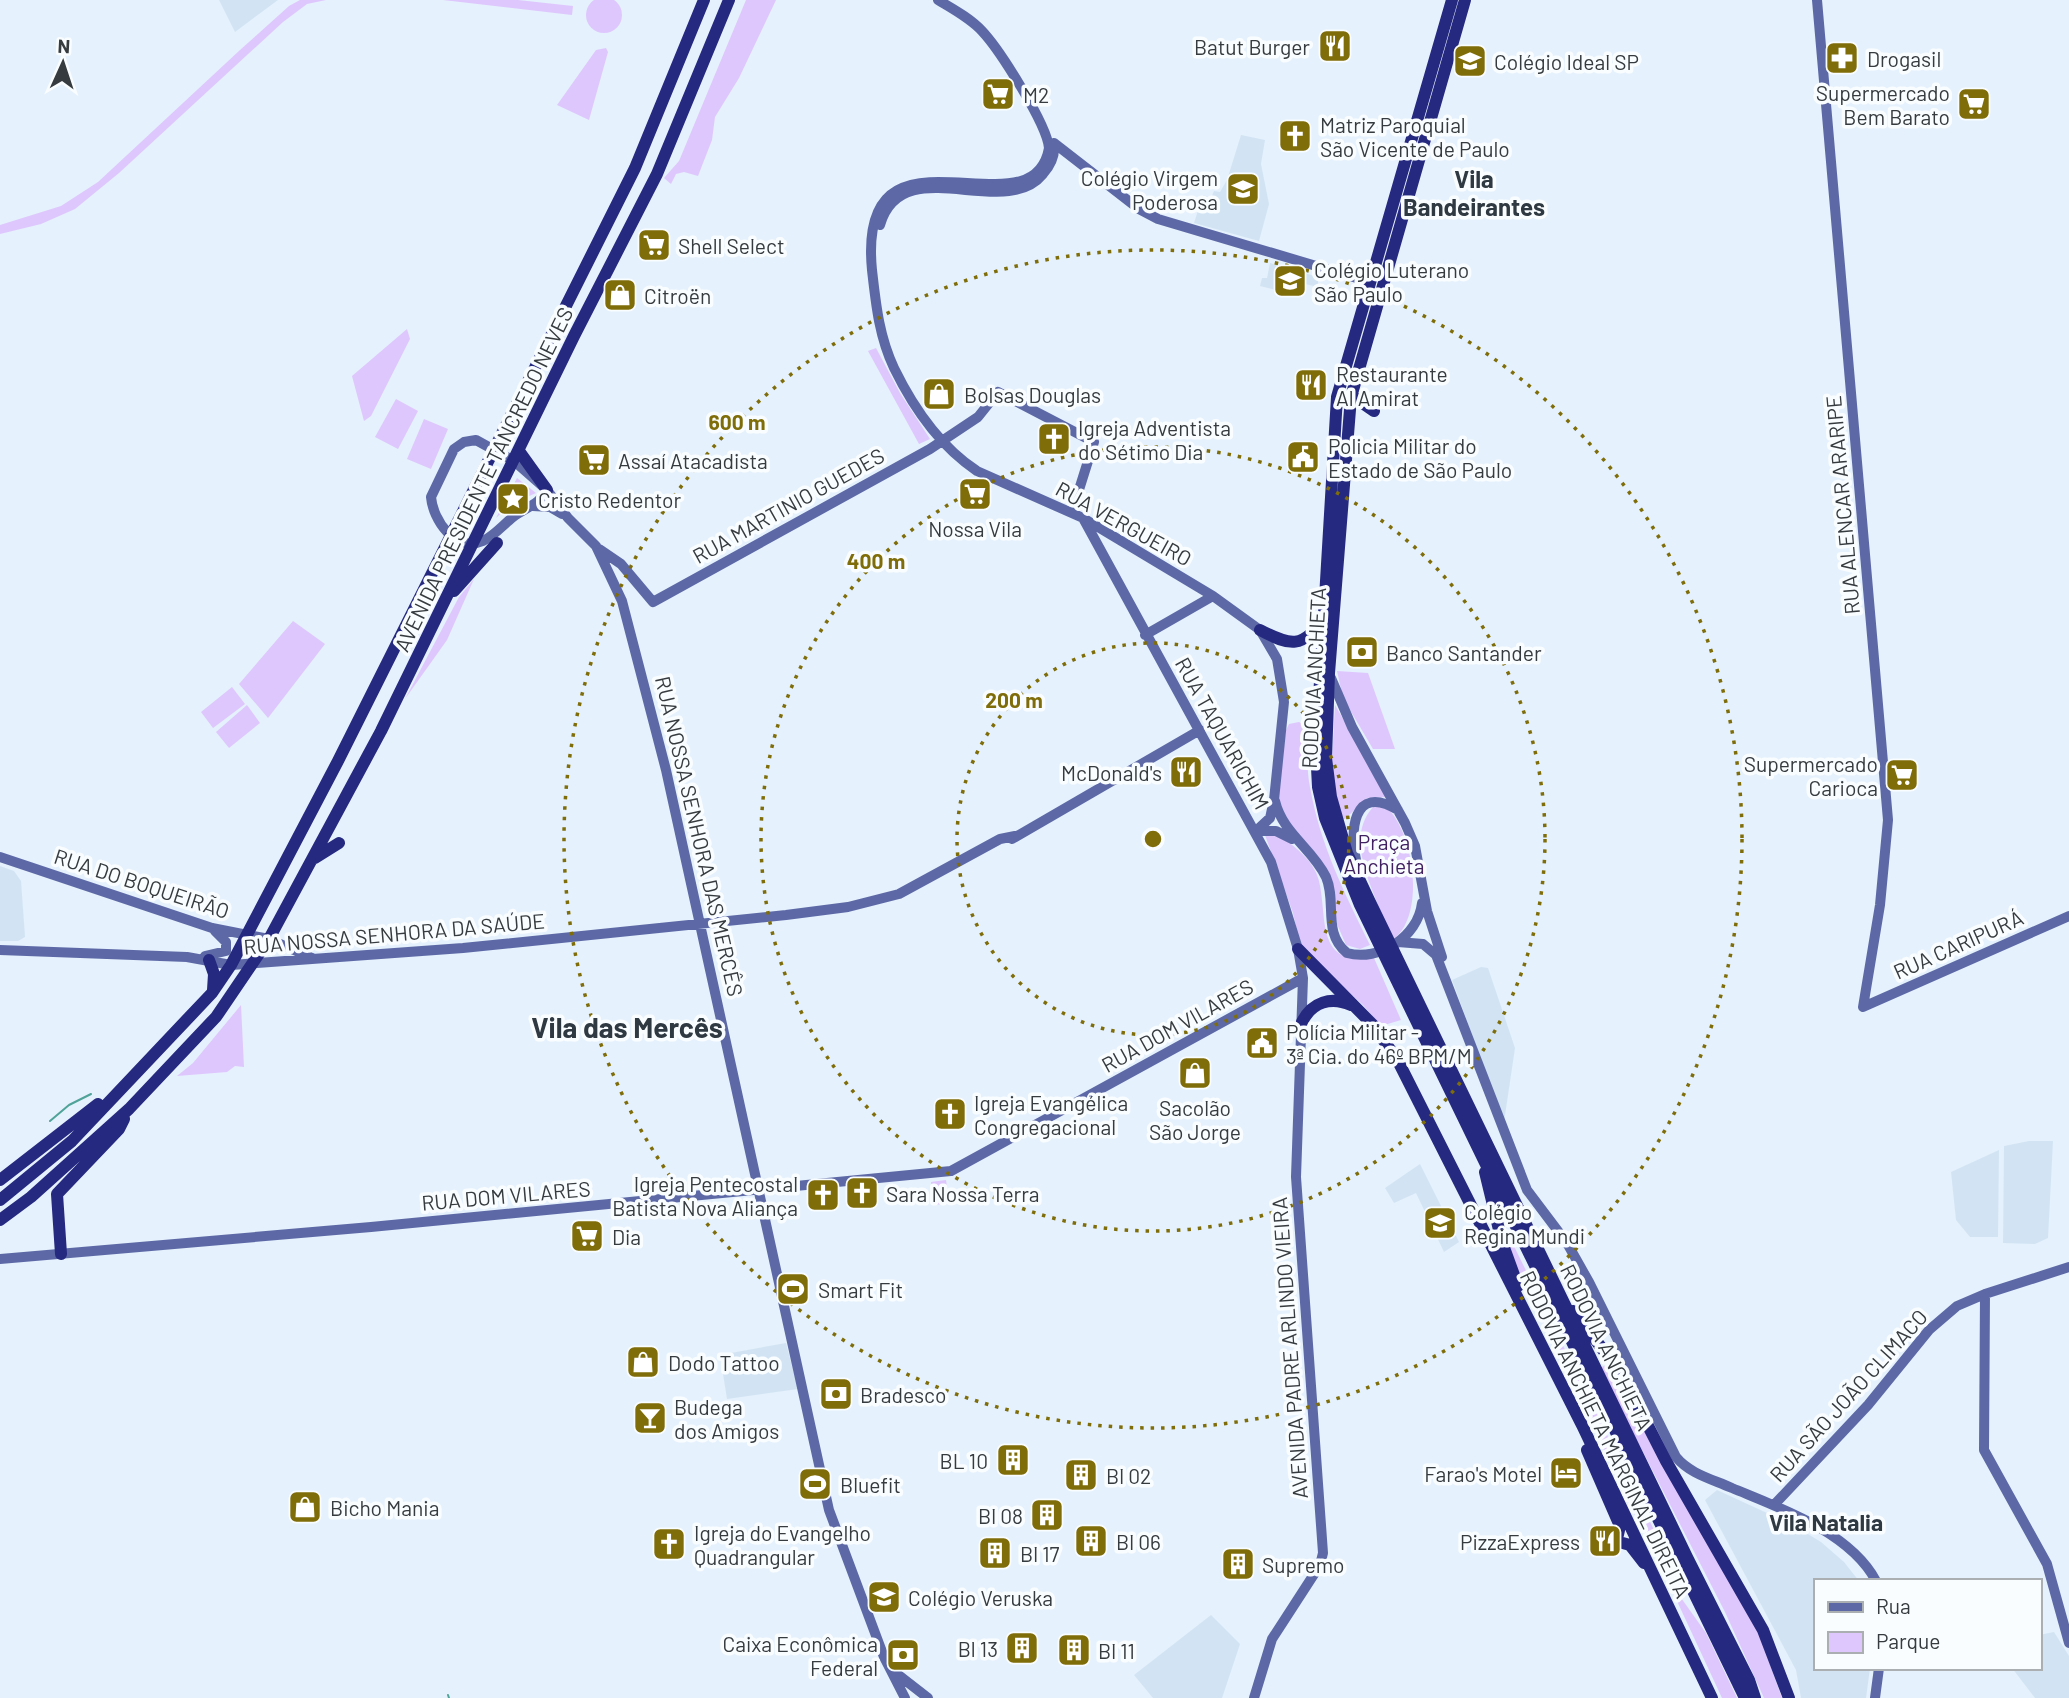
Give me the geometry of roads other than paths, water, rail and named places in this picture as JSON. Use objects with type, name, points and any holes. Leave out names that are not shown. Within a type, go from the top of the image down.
[{"type":"highway","name":"AVENIDA PRESIDENTE TANCREDO NEVES","points":[[124,1086],[212,993],[248,935],[635,168],[704,0]]},
{"type":"highway","name":"AVENIDA PRESIDENTE TANCREDO NEVES","points":[[129,1109],[216,1017],[270,939],[313,860],[657,174],[729,0]]},
{"type":"highway","name":"RODOVIA ANCHIETA","points":[[1452,0],[1407,164],[1337,397],[1316,748],[1318,787],[1335,848],[1561,1297],[1755,1698]]},
{"type":"highway","name":"RODOVIA ANCHIETA","points":[[1364,903],[1360,882],[1347,853],[1327,777],[1329,673],[1351,395],[1465,0]]},
{"type":"highway","points":[[1351,395],[1374,411]]},
{"type":"highway","points":[[516,456],[547,490]]},
{"type":"highway","points":[[444,602],[497,543]]},
{"type":"highway","points":[[1260,630],[1288,643],[1297,643],[1314,633],[1324,618]]},
{"type":"highway","points":[[313,860],[339,843]]},
{"type":"highway","name":"RODOVIA ANCHIETA MARGINAL DIREITA","points":[[1298,949],[1373,1025],[1398,1061],[1582,1425],[1712,1698]]},
{"type":"highway","points":[[209,960],[214,974],[212,993]]},
{"type":"highway","name":"RODOVIA ANCHIETA","points":[[1399,975],[1481,1155],[1745,1698]]},
{"type":"highway","points":[[1302,1023],[1310,1010],[1322,1002],[1336,1000],[1354,1007]]},
{"type":"highway","points":[[0,1180],[124,1086]]},
{"type":"highway","points":[[0,1200],[72,1141],[124,1086]]},
{"type":"highway","points":[[0,1220],[31,1197],[129,1109]]},
{"type":"highway","points":[[61,1254],[57,1194],[119,1129],[129,1109]]},
{"type":"highway","points":[[1481,1155],[1502,1242],[1538,1337]]},
{"type":"highway","points":[[1561,1297],[1620,1373],[1666,1461],[1763,1630],[1789,1698]]},
{"type":"highway","points":[[1582,1425],[1592,1465],[1620,1526],[1618,1540],[1630,1545],[1653,1570]]},
{"type":"main road","name":"RUA VERGUEIRO","points":[[872,271],[881,221],[903,196],[930,188],[1003,193],[1025,190],[1047,169],[1054,155],[1054,143],[983,31],[938,0]]},
{"type":"main road","name":"RUA ALENCAR ARARIPE","points":[[1817,0],[1888,820],[1878,920],[1863,1007]]},
{"type":"main road","name":"RUA VERGUEIRO","points":[[1034,112],[1049,148],[1036,173],[1015,184],[929,181],[899,189],[875,218],[870,255],[876,310],[888,355],[903,385],[942,441],[977,471],[1083,518],[1213,596],[1260,630],[1277,659],[1283,692],[1283,719],[1274,800]]},
{"type":"main road","points":[[1054,143],[1146,213],[1370,282]]},
{"type":"main road","name":"RUA MARTINIO GUEDES","points":[[596,546],[621,565],[653,602],[942,441],[978,417],[998,392],[1094,442],[1072,512]]},
{"type":"main road","points":[[516,456],[475,440],[464,442],[454,449],[431,497],[438,523],[449,535],[472,543],[489,537],[533,506],[547,490]]},
{"type":"main road","name":"RUA NOSSA SENHORA DAS MERCÊS","points":[[547,490],[568,518],[596,546],[622,601],[636,646],[829,1510],[889,1668],[906,1698]]},
{"type":"main road","points":[[533,506],[554,509],[568,518]]},
{"type":"main road","name":"RUA TAQUARICHIM","points":[[1083,518],[1271,862],[1298,949],[1303,978]]},
{"type":"main road","points":[[1145,635],[1213,596]]},
{"type":"main road","points":[[1329,673],[1352,727],[1399,810],[1418,855],[1423,896],[1451,992],[1527,1191],[1567,1244],[1584,1273],[1676,1457],[1690,1471],[1774,1505],[1848,1549],[1867,1566],[1875,1579]]},
{"type":"main road","name":"RUA NOSSA SENHORA DA SAÚDE","points":[[0,950],[187,957],[231,965],[463,948],[790,914],[836,913],[902,899],[1200,730]]},
{"type":"main road","points":[[1256,831],[1270,818],[1274,800]]},
{"type":"main road","points":[[1274,800],[1283,823],[1326,877],[1332,927],[1340,947],[1347,953],[1367,955],[1398,942],[1413,941],[1430,949],[1451,992]]},
{"type":"main road","points":[[1360,882],[1353,841],[1359,811],[1373,802],[1385,802],[1399,810]]},
{"type":"main road","points":[[1256,831],[1276,831],[1297,842]]},
{"type":"main road","name":"RUA DO BOQUEIRÃO","points":[[0,857],[212,928],[270,939],[312,958]]},
{"type":"main road","points":[[1398,942],[1416,925],[1423,896]]},
{"type":"main road","name":"RUA CARIPURÁ","points":[[1863,1007],[2069,916]]},
{"type":"main road","points":[[187,957],[224,954],[226,942],[212,928]]},
{"type":"main road","name":"RUA DOM VILARES","points":[[0,1259],[759,1190],[956,1169],[1303,978]]},
{"type":"main road","name":"AVENIDA PADRE ARLINDO VIEIRA","points":[[1254,1698],[1272,1639],[1320,1564],[1323,1553],[1296,1177],[1303,978]]},
{"type":"main road","name":"RUA SÃO JOÃO CLIMACO","points":[[1774,1505],[1868,1405],[1929,1330],[1957,1307],[1985,1294],[2069,1266]]},
{"type":"main road","points":[[1985,1294],[1984,1450],[2048,1564],[2069,1643]]},
{"type":"main road","points":[[889,1668],[928,1698]]},
{"type":"main road","points":[[1875,1698],[1880,1670]]},
{"type":"main road","points":[[906,1698],[919,1691]]},
{"type":"waterway","points":[[50,1121],[69,1105],[91,1094]]},
{"type":"place","name":"Batut Burger","points":[[1335,46]]},
{"type":"place","name":"Drogasil","points":[[1842,58]]},
{"type":"place","name":"Colégio Ideal SP","points":[[1470,61]]},
{"type":"place","name":"M2","points":[[998,94]]},
{"type":"place","name":"Supermercado Bem Barato","points":[[1974,104]]},
{"type":"place","name":"Matriz Paroquial São Vicente de Paulo","points":[[1295,136]]},
{"type":"place","name":"Colégio Virgem Poderosa","points":[[1243,189]]},
{"type":"place","name":"Shell Select","points":[[654,245]]},
{"type":"place","name":"Colégio Luterano São Paulo","points":[[1290,281]]},
{"type":"place","name":"Citroën","points":[[620,295]]},
{"type":"place","name":"Restaurante Al Amirat","points":[[1311,385]]},
{"type":"place","name":"Bolsas Douglas","points":[[939,394]]},
{"type":"place","name":"Igreja Adventista do Sétimo Dia","points":[[1054,439]]},
{"type":"place","name":"Policia Militar do Estado de São Paulo","points":[[1303,457]]},
{"type":"place","name":"Assaí Atacadista","points":[[594,460]]},
{"type":"place","name":"Nossa Vila","points":[[975,494]]},
{"type":"place","name":"Cristo Redentor","points":[[513,499]]},
{"type":"place","name":"Banco Santander","points":[[1362,652]]},
{"type":"place","name":"McDonald's","points":[[1186,772]]},
{"type":"place","name":"Supermercado Carioca","points":[[1902,775]]},
{"type":"place","name":"Polícia Militar - 3ª Cia. do 46º BPM/M","points":[[1262,1043]]},
{"type":"place","name":"Sacolão São Jorge","points":[[1195,1073]]},
{"type":"place","name":"Igreja Evangélica Congregacional","points":[[950,1114]]},
{"type":"place","name":"Sara Nossa Terra","points":[[862,1193]]},
{"type":"place","name":"Igreja Pentecostal Batista Nova Aliança","points":[[823,1195]]},
{"type":"place","name":"Colégio Regina Mundi","points":[[1440,1223]]},
{"type":"place","name":"Dia","points":[[587,1236]]},
{"type":"place","name":"Smart Fit","points":[[793,1289]]},
{"type":"place","name":"Dodo Tattoo","points":[[643,1362]]},
{"type":"place","name":"Bradesco","points":[[836,1394]]},
{"type":"place","name":"Budega dos Amigos","points":[[650,1418]]},
{"type":"place","name":"BL 10","points":[[1013,1460]]},
{"type":"place","name":"Farao's Motel","points":[[1566,1473]]},
{"type":"place","name":"Bl 02","points":[[1081,1475]]},
{"type":"place","name":"Bluefit","points":[[815,1484]]},
{"type":"place","name":"Bicho Mania","points":[[305,1507]]},
{"type":"place","name":"Bl 08","points":[[1047,1515]]},
{"type":"place","name":"Bl 06","points":[[1091,1541]]},
{"type":"place","name":"PizzaExpress","points":[[1605,1541]]},
{"type":"place","name":"Igreja do Evangelho Quadrangular","points":[[669,1544]]},
{"type":"place","name":"Bl 17","points":[[995,1553]]},
{"type":"place","name":"Supremo","points":[[1238,1564]]},
{"type":"place","name":"Colégio Veruska","points":[[884,1597]]},
{"type":"place","name":"Bl 13","points":[[1022,1648]]},
{"type":"place","name":"Bl 11","points":[[1074,1650]]},
{"type":"place","name":"Caixa Econômica Federal","points":[[903,1655]]},
{"type":"district","name":"Vila Bandeirantes","points":[[1474,192]]},
{"type":"district","name":"Vila das Mercês","points":[[627,1027]]},
{"type":"district","name":"Vila Natalia","points":[[1826,1522]]},
{"type":"park label","name":"Praça Anchieta","points":[[1384,853]]}]
